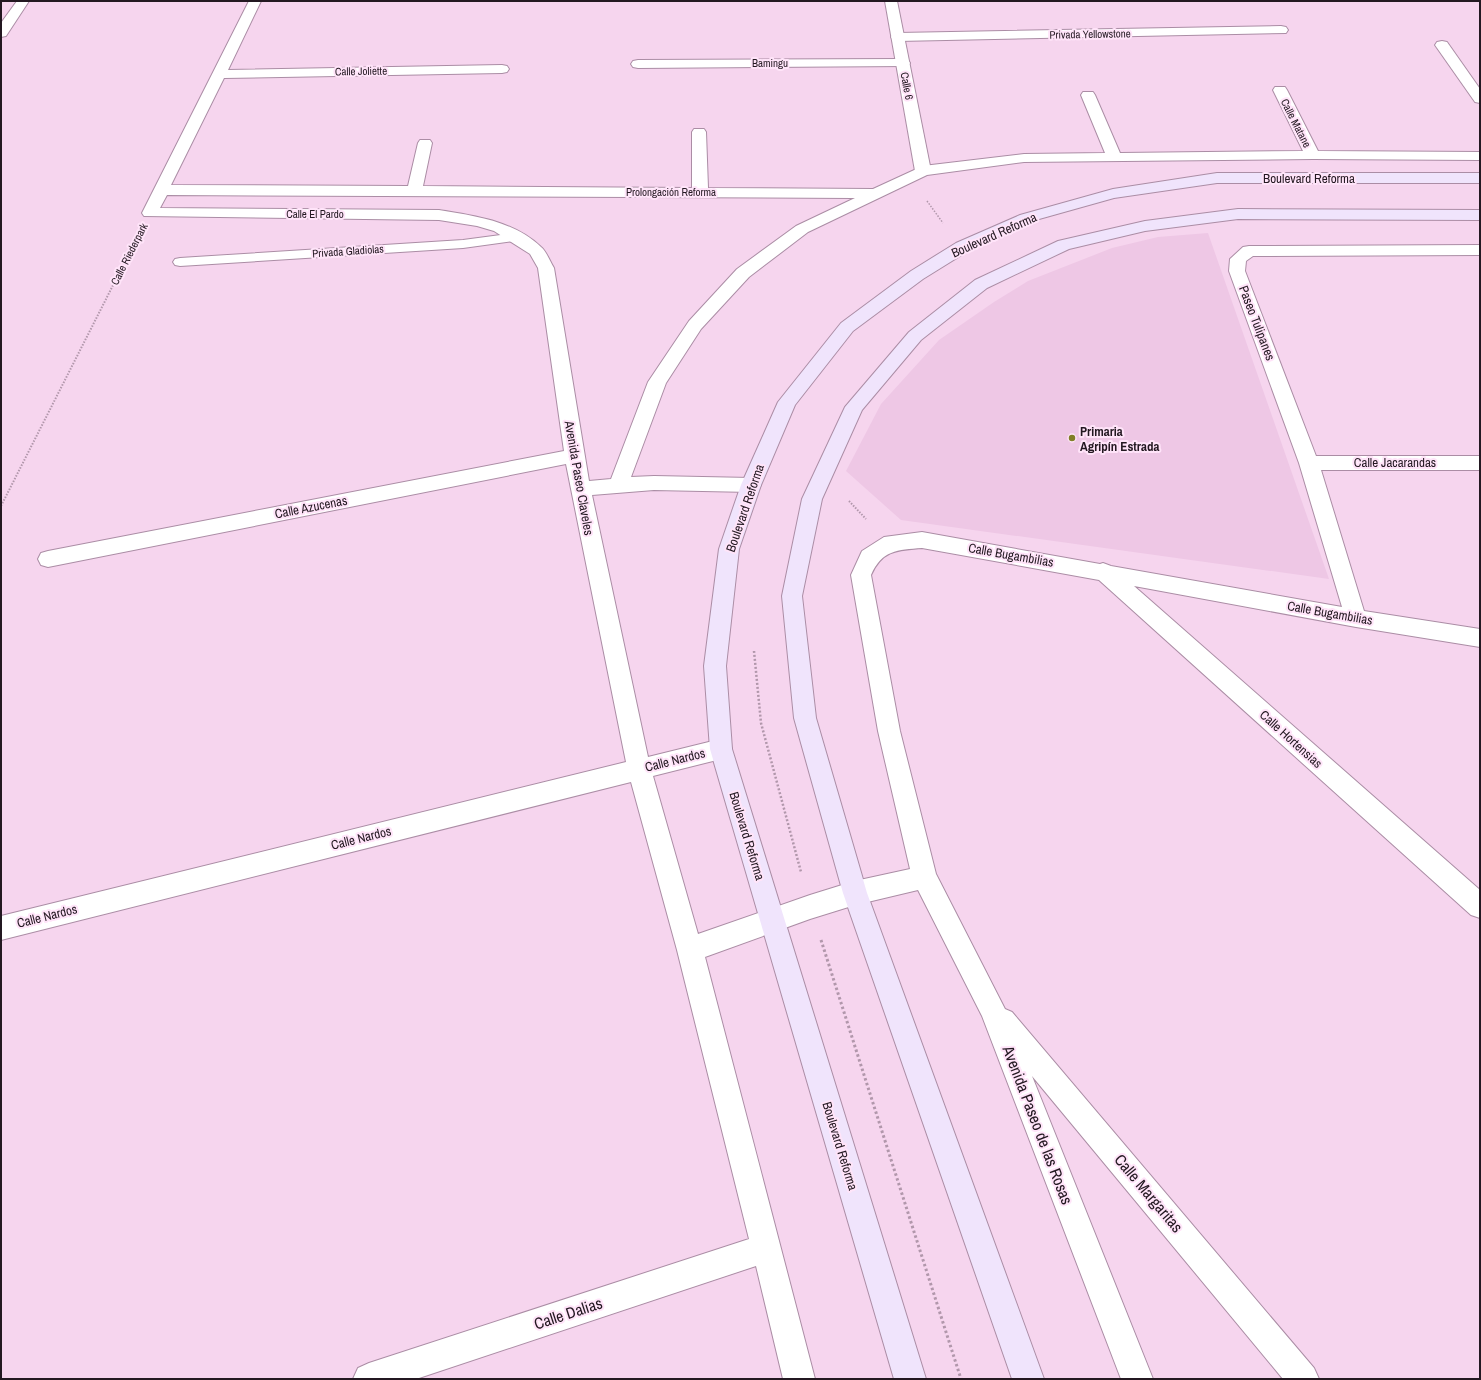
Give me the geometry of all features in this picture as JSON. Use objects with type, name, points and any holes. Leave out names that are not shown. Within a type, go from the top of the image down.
[{"type":"main road","name":"Boulevard Reforma","points":[[910,1379],[721,749],[715,666],[729,549],[751,485],[786,402],[847,327],[917,275],[962,247],[1026,218],[1113,194],[1217,178],[1480,178]]},
{"type":"main road","points":[[1028,1379],[855,893],[805,718],[792,596],[812,499],[854,407],[915,336],[980,284],[1064,245],[1145,226],[1238,214],[1480,215]]},
{"type":"street","points":[[1,32],[23,1]]},
{"type":"street","name":"Calle Riederpark","points":[[150,213],[220,74],[254,1]]},
{"type":"street","name":"Calle 6","points":[[892,1],[903,63],[916,174]]},
{"type":"street","name":"Privada Yellowstone","points":[[898,37],[1281,30]]},
{"type":"street","points":[[1442,45],[1480,99]]},
{"type":"street","name":"Bamingu","points":[[638,64],[903,63]]},
{"type":"street","name":"Calle Joliette","points":[[220,74],[502,69]]},
{"type":"street","name":"Calle Matane","points":[[1280,90],[1313,155]]},
{"type":"street","points":[[1088,95],[1114,157]]},
{"type":"street","points":[[699,132],[700,192]]},
{"type":"street","points":[[415,190],[425,143]]},
{"type":"street","points":[[618,485],[657,382],[695,325],[743,273],[802,229],[916,174],[1024,158],[1313,155],[1480,156]]},
{"type":"street","name":"Calle El Pardo","points":[[162,190],[466,190]]},
{"type":"street","name":"Prolongación Reforma","points":[[466,190],[874,193]]},
{"type":"street","name":"Calle El Pardo","points":[[150,213],[439,215],[479,221]]},
{"type":"street","name":"Avenida Paseo Claveles","points":[[479,221],[516,237],[536,251],[546,268],[574,456],[639,769],[690,950],[799,1379]]},
{"type":"street","name":"Paseo Tulipanes","points":[[1356,618],[1310,463],[1237,271],[1238,259],[1249,251],[1480,250]]},
{"type":"street","name":"Calle Azucenas","points":[[48,560],[540,461],[574,456]]},
{"type":"street","name":"Calle Jacarandas","points":[[1310,463],[1480,463]]},
{"type":"street","points":[[581,489],[654,483],[751,485]]},
{"type":"street","name":"Calle Bugambilias","points":[[924,877],[889,730],[861,575],[869,557],[891,543],[929,540],[1356,618],[1480,638]]},
{"type":"street","name":"Calle Hortensias","points":[[1103,571],[1480,906]]},
{"type":"street","name":"Calle Nardos","points":[[1,928],[721,749]]},
{"type":"street","points":[[690,950],[810,907],[855,893],[924,877]]},
{"type":"street","name":"Avenida Paseo de las Rosas","points":[[924,877],[992,1009],[1137,1379]]},
{"type":"street","name":"Calle Margaritas","points":[[992,1009],[1221,1279],[1303,1379]]},
{"type":"street","name":"Calle Dalias","points":[[369,1379],[766,1248]]},
{"type":"lane","name":"Privada Gladiolas","points":[[180,262],[463,244],[516,237]]},
{"type":"path","points":[[916,174],[962,247]]},
{"type":"path","name":"Calle Riederpark","points":[[1,506],[150,213]]},
{"type":"path","points":[[823,476],[891,543]]},
{"type":"path","points":[[754,648],[761,723],[810,907],[961,1379]]},
{"type":"shaded area","name":"Primaria Agripín Estrada","points":[[1208,233],[1329,579],[901,520],[846,471],[881,404],[939,340],[994,302],[1028,281],[1112,248],[1158,237]]},
{"type":"place","name":"Primaria Agripín Estrada","points":[[1072,438]]}]
